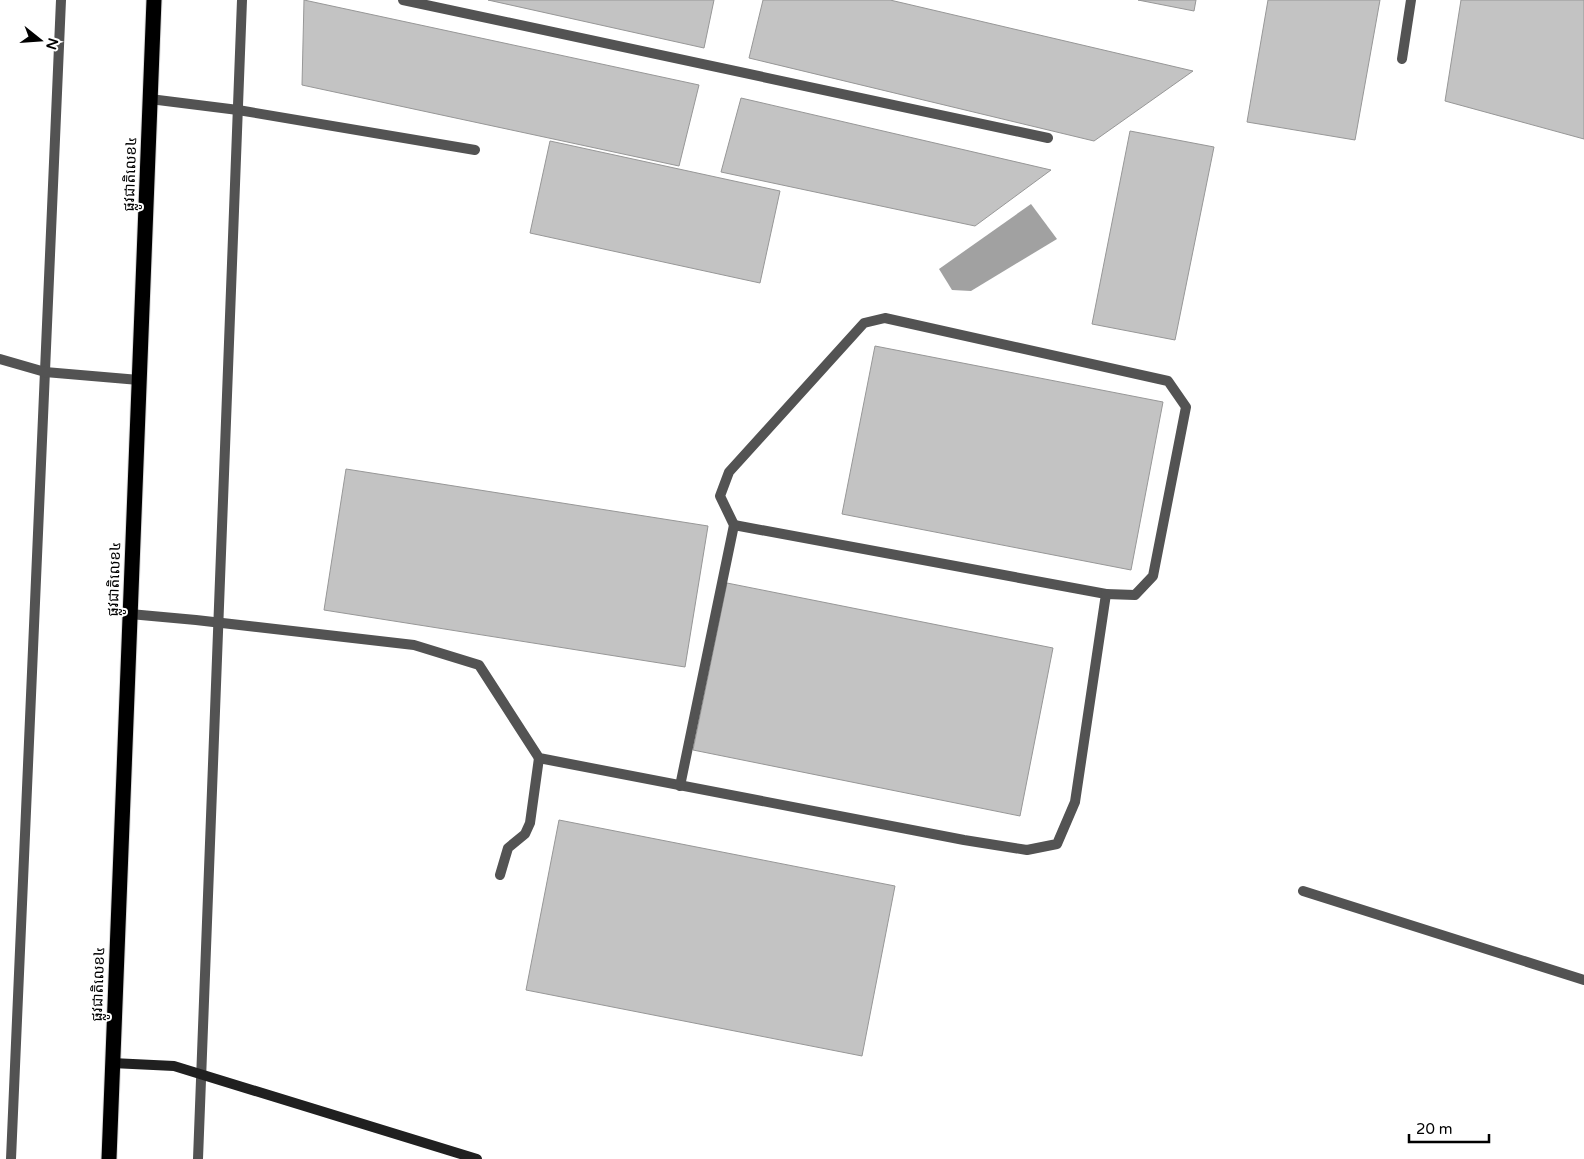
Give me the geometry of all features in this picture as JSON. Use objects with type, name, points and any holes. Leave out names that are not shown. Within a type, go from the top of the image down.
[{"type":"highway","name":"ផ្លូវជាតិលេខ៤","points":[[109,1159],[154,0]]},
{"type":"street","points":[[12,1159],[61,0]]},
{"type":"street","points":[[198,1159],[242,0]]},
{"type":"street","points":[[403,0],[1048,138]]},
{"type":"street","points":[[1402,59],[1411,0]]},
{"type":"street","points":[[150,99],[238,110],[474,150]]},
{"type":"street","points":[[680,786],[734,525],[720,496],[729,472],[864,323],[885,318],[1168,381],[1186,407],[1153,576],[1134,595],[1106,594],[734,525]]},
{"type":"street","points":[[0,359],[45,372],[139,380]]},
{"type":"street","points":[[539,758],[964,840],[1026,850],[1057,844],[1075,802],[1106,594]]},
{"type":"street","points":[[130,614],[414,645],[479,665],[539,758],[530,823],[526,834],[508,848],[500,875]]},
{"type":"street","points":[[1302,891],[1584,980]]},
{"type":"street","points":[[112,1063],[174,1066],[477,1159]]},
{"type":"shaded area","points":[[1031,204],[1057,239],[971,291],[952,290],[939,269]]},
{"type":"building","points":[[304,0],[699,85],[679,166],[302,85]]},
{"type":"building","points":[[488,0],[714,0],[704,48]]},
{"type":"building","points":[[763,0],[890,0],[1193,71],[1094,141],[749,58]]},
{"type":"building","points":[[1138,0],[1196,0],[1194,11]]},
{"type":"building","points":[[1268,0],[1380,0],[1355,140],[1247,122]]},
{"type":"building","points":[[1461,0],[1584,0],[1584,139],[1445,101]]},
{"type":"building","points":[[741,98],[1051,170],[975,226],[721,172]]},
{"type":"building","points":[[1130,131],[1214,147],[1175,340],[1092,324]]},
{"type":"building","points":[[550,141],[780,191],[760,283],[530,233]]},
{"type":"building","points":[[875,346],[1163,402],[1131,570],[842,514]]},
{"type":"building","points":[[346,469],[708,526],[685,667],[324,610]]},
{"type":"building","points":[[727,583],[1053,648],[1020,816],[693,750]]},
{"type":"building","points":[[559,820],[895,886],[862,1056],[526,990]]}]
